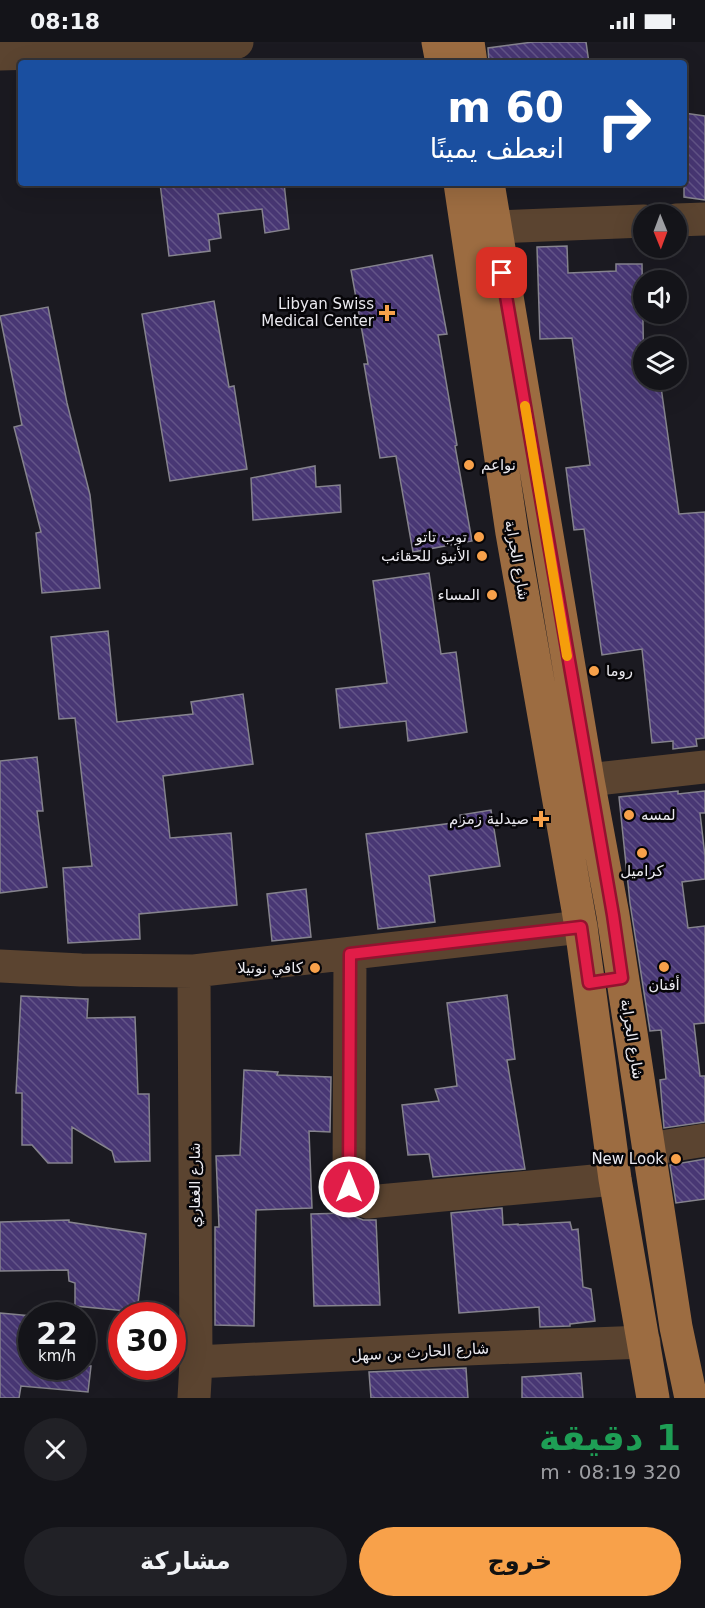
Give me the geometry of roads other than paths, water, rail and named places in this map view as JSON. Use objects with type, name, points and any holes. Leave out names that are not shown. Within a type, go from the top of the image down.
[{"type":"main road","points":[[438,42],[441,60]]},
{"type":"main road","points":[[468,42],[471,60]]},
{"type":"main road","name":"شارع الجرابة","points":[[459,186],[512,533],[581,927],[615,1179],[653,1398]]},
{"type":"main road","name":"شارع الجرابة","points":[[488,186],[588,780],[613,915],[676,1327],[691,1398]]},
{"type":"main road","points":[[589,983],[622,978]]},
{"type":"street","points":[[0,54],[237,42]]},
{"type":"street","points":[[687,220],[705,219]]},
{"type":"street","points":[[495,227],[633,221]]},
{"type":"street","points":[[588,780],[705,767]]},
{"type":"street","points":[[0,966],[81,970],[194,971],[581,927]]},
{"type":"street","points":[[350,954],[349,1187],[356,1198],[368,1202],[615,1179]]},
{"type":"street","name":"شارع الغفاري","points":[[194,971],[195,1398]]},
{"type":"street","points":[[649,1149],[705,1140]]},
{"type":"street","name":"شارع الحارث بن سهل","points":[[196,1362],[644,1342]]},
{"type":"place","name":"Libyan Swiss Medical Center","points":[[387,313]]},
{"type":"place","name":"نواعم","points":[[469,465]]},
{"type":"place","name":"توب تاتو","points":[[479,537]]},
{"type":"place","name":"الأنيق للحقائب","points":[[482,556]]},
{"type":"place","name":"المساء","points":[[492,595]]},
{"type":"place","name":"روما","points":[[594,671]]},
{"type":"place","name":"لمسه","points":[[629,815]]},
{"type":"place","name":"صيدلية زمزم","points":[[541,819]]},
{"type":"place","name":"كراميل","points":[[642,853]]},
{"type":"place","name":"أفنان","points":[[664,967]]},
{"type":"place","name":"كافي نوتيلا","points":[[315,968]]},
{"type":"place","name":"New Look","points":[[676,1159]]}]
